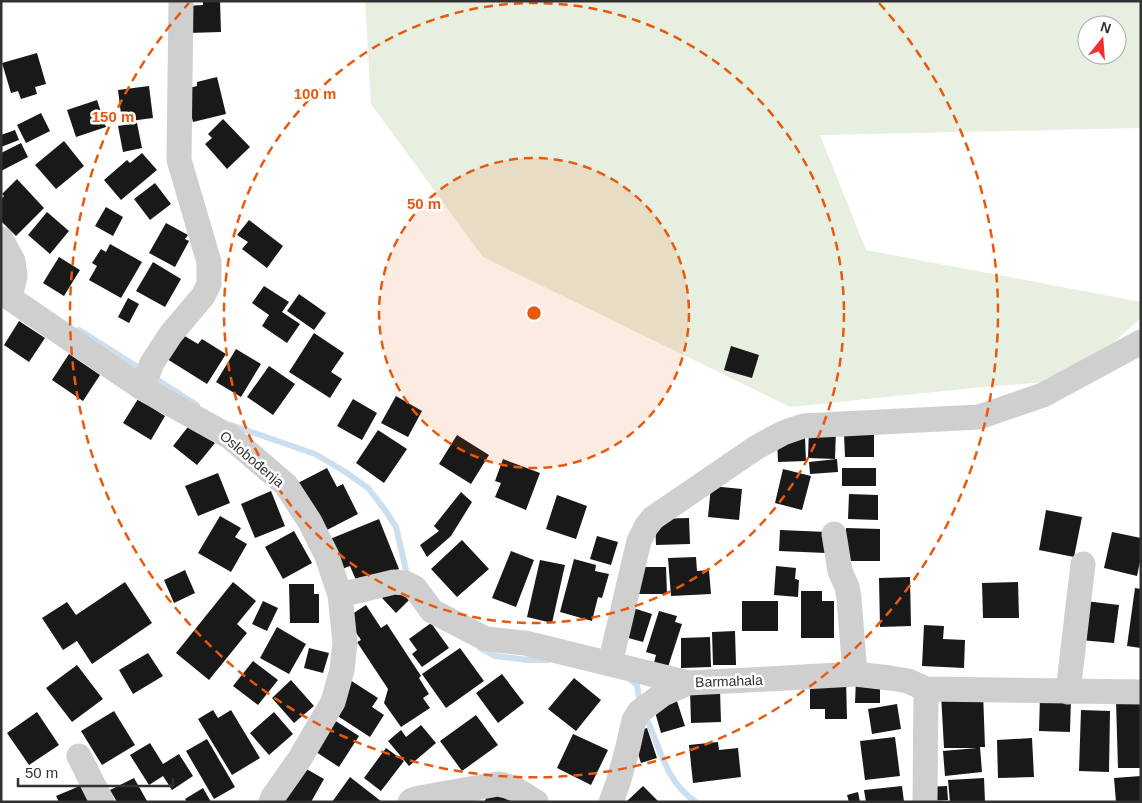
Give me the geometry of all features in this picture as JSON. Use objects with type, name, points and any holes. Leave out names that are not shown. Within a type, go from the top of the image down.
[{"type":"street","points":[[146,377],[171,334],[203,296],[209,284],[209,262],[179,160],[181,1]]},
{"type":"street","points":[[1,239],[13,261],[15,276],[6,295]]},
{"type":"street","name":"Oslobođenja","points":[[6,295],[146,377],[230,437],[286,485],[310,522],[327,556],[340,595],[345,643],[342,670],[333,702],[271,802]]},
{"type":"street","points":[[610,664],[639,540],[646,527],[653,518],[757,447],[783,433],[804,426],[979,417],[1043,396],[1141,342]]},
{"type":"street","points":[[834,534],[840,571],[847,587],[849,598],[855,674]]},
{"type":"street","points":[[1068,692],[1083,564]]},
{"type":"street","name":"Barmahala","points":[[340,595],[394,582],[410,586],[432,611],[486,639],[525,643],[688,682],[702,683],[855,674],[908,681],[926,689],[1141,692]]},
{"type":"street","points":[[611,802],[618,783],[634,720],[645,708],[663,694],[688,682]]},
{"type":"street","points":[[925,802],[926,689]]},
{"type":"street","points":[[79,756],[102,802]]},
{"type":"street","points":[[410,802],[419,798],[498,784],[507,785],[536,802]]},
{"type":"green space","points":[[365,1],[1141,1],[1141,128],[820,135],[866,250],[1141,302],[1141,318],[1071,380],[790,407],[483,257],[371,104]]},
{"type":"building","points":[[203,1],[220,1],[221,32],[188,33],[187,6],[203,5]]},
{"type":"building","points":[[37,53],[46,84],[35,87],[37,94],[21,99],[18,91],[11,93],[2,63]]},
{"type":"building","points":[[217,77],[226,114],[193,122],[185,89],[197,86],[197,82]]},
{"type":"building","points":[[149,86],[153,118],[122,122],[118,90]]},
{"type":"building","points":[[97,100],[106,127],[76,137],[67,110]]},
{"type":"building","points":[[41,113],[50,131],[26,143],[17,125]]},
{"type":"building","points":[[223,119],[250,147],[227,169],[205,144],[212,138],[208,134]]},
{"type":"building","points":[[137,123],[142,148],[123,152],[118,126]]},
{"type":"building","points":[[15,130],[19,140],[1,147],[1,135]]},
{"type":"building","points":[[64,141],[84,166],[56,189],[35,165]]},
{"type":"building","points":[[21,143],[28,157],[1,171],[1,153]]},
{"type":"building","points":[[142,153],[157,170],[121,200],[104,180],[127,160],[130,163]]},
{"type":"building","points":[[17,179],[44,208],[16,236],[1,221],[1,199],[4,196],[2,194]]},
{"type":"building","points":[[155,183],[171,204],[150,220],[134,199]]},
{"type":"building","points":[[106,207],[123,217],[113,236],[95,226]]},
{"type":"building","points":[[47,212],[69,231],[50,254],[28,235]]},
{"type":"building","points":[[249,220],[283,246],[267,268],[242,249],[248,242],[237,235]]},
{"type":"building","points":[[166,223],[188,235],[185,239],[189,241],[175,267],[149,253]]},
{"type":"building","points":[[110,244],[142,262],[121,298],[89,280],[97,266],[92,263],[101,249],[106,252]]},
{"type":"building","points":[[59,257],[80,270],[64,296],[43,283]]},
{"type":"building","points":[[153,262],[181,279],[165,307],[136,291]]},
{"type":"building","points":[[264,286],[289,302],[282,312],[300,324],[287,343],[262,326],[269,315],[252,303]]},
{"type":"building","points":[[299,294],[326,313],[314,330],[287,311]]},
{"type":"building","points":[[128,298],[139,304],[129,323],[118,317]]},
{"type":"building","points":[[19,321],[45,338],[29,362],[4,345]]},
{"type":"building","points":[[314,333],[344,353],[331,372],[342,379],[330,398],[289,372]]},
{"type":"building","points":[[183,335],[198,344],[202,339],[226,354],[207,384],[167,359]]},
{"type":"building","points":[[731,346],[759,355],[752,378],[724,370]]},
{"type":"building","points":[[236,349],[261,364],[241,397],[216,382]]},
{"type":"building","points":[[69,354],[100,375],[83,401],[52,380]]},
{"type":"building","points":[[269,366],[295,384],[273,415],[247,397]]},
{"type":"building","points":[[396,396],[422,411],[408,437],[381,423]]},
{"type":"building","points":[[138,399],[165,416],[151,440],[123,423]]},
{"type":"building","points":[[353,399],[377,413],[362,440],[337,426]]},
{"type":"building","points":[[191,423],[215,443],[197,465],[173,446]]},
{"type":"building","points":[[809,428],[836,429],[835,459],[808,458]]},
{"type":"building","points":[[378,430],[407,449],[384,483],[356,463]]},
{"type":"building","points":[[844,434],[874,434],[874,457],[845,457]]},
{"type":"building","points":[[457,435],[489,455],[471,484],[439,464]]},
{"type":"building","points":[[805,437],[806,461],[778,462],[777,438]]},
{"type":"building","points":[[503,459],[540,473],[526,510],[495,497],[501,483],[495,481]]},
{"type":"building","points":[[837,459],[838,472],[810,474],[809,462]]},
{"type":"building","points":[[327,468],[337,487],[343,484],[358,514],[325,531],[296,484]]},
{"type":"building","points":[[842,468],[876,468],[876,486],[842,486]]},
{"type":"building","points":[[783,469],[811,476],[802,510],[775,503]]},
{"type":"building","points":[[218,473],[230,503],[198,516],[185,486]]},
{"type":"building","points":[[711,486],[742,489],[739,520],[708,517]]},
{"type":"building","points":[[271,491],[285,526],[255,538],[241,504]]},
{"type":"building","points":[[461,492],[472,502],[451,536],[427,557],[420,545],[439,531],[434,526]]},
{"type":"building","points":[[849,494],[878,495],[878,520],[848,519]]},
{"type":"building","points":[[557,495],[587,506],[576,539],[546,529]]},
{"type":"building","points":[[1046,510],[1082,517],[1074,557],[1039,550]]},
{"type":"building","points":[[220,516],[241,528],[235,537],[247,544],[231,572],[198,553]]},
{"type":"building","points":[[689,518],[690,544],[656,545],[655,519]]},
{"type":"building","points":[[379,519],[399,569],[358,585],[350,566],[342,569],[330,539]]},
{"type":"building","points":[[846,528],[880,529],[880,561],[846,561]]},
{"type":"building","points":[[780,530],[827,532],[826,553],[779,551]]},
{"type":"building","points":[[294,531],[312,563],[283,579],[265,547]]},
{"type":"building","points":[[1112,532],[1141,538],[1141,557],[1137,576],[1104,568]]},
{"type":"building","points":[[597,536],[618,542],[611,565],[590,559]]},
{"type":"building","points":[[462,540],[489,569],[457,597],[431,569]]},
{"type":"building","points":[[511,551],[534,560],[516,607],[492,598]]},
{"type":"building","points":[[696,557],[697,571],[709,570],[711,594],[671,596],[668,558]]},
{"type":"building","points":[[574,559],[596,565],[595,571],[609,574],[602,598],[598,597],[592,621],[560,612]]},
{"type":"building","points":[[540,560],[565,565],[552,623],[527,617]]},
{"type":"building","points":[[776,566],[796,568],[795,579],[799,580],[798,597],[774,595]]},
{"type":"building","points":[[638,567],[666,567],[667,594],[639,594]]},
{"type":"building","points":[[185,570],[195,593],[174,603],[164,580]]},
{"type":"building","points":[[910,577],[911,626],[880,627],[879,578]]},
{"type":"building","points":[[125,582],[152,623],[92,664],[77,641],[63,650],[42,618],[67,602],[76,615]]},
{"type":"building","points":[[233,582],[256,601],[237,624],[247,633],[209,680],[176,653]]},
{"type":"building","points":[[1018,582],[1019,618],[983,618],[982,583]]},
{"type":"building","points":[[289,584],[314,584],[314,594],[319,594],[319,623],[290,623]]},
{"type":"building","points":[[395,585],[409,600],[396,613],[382,598]]},
{"type":"building","points":[[1135,588],[1141,589],[1141,648],[1127,646]]},
{"type":"building","points":[[801,591],[822,591],[822,601],[834,601],[834,638],[801,638]]},
{"type":"building","points":[[263,601],[278,608],[267,631],[252,624]]},
{"type":"building","points":[[742,601],[778,601],[778,631],[742,631]]},
{"type":"building","points":[[1085,601],[1119,605],[1114,643],[1080,640]]},
{"type":"building","points":[[366,605],[381,628],[387,624],[421,676],[419,678],[429,694],[423,698],[430,708],[401,727],[384,703],[388,689],[357,642],[361,640],[346,618]]},
{"type":"building","points":[[630,607],[652,614],[643,642],[621,636]]},
{"type":"building","points":[[659,611],[677,616],[675,622],[682,624],[668,667],[654,663],[656,655],[646,652]]},
{"type":"building","points":[[431,623],[449,648],[422,667],[412,654],[417,650],[409,639]]},
{"type":"building","points":[[924,625],[944,626],[943,639],[965,640],[964,668],[922,666]]},
{"type":"building","points":[[277,627],[306,644],[289,674],[260,658]]},
{"type":"building","points":[[735,631],[736,665],[713,665],[712,632]]},
{"type":"building","points":[[710,637],[711,667],[681,668],[681,638]]},
{"type":"building","points":[[309,648],[329,653],[323,673],[304,668]]},
{"type":"building","points":[[460,648],[484,681],[446,708],[422,674]]},
{"type":"building","points":[[148,653],[163,676],[133,694],[119,670]]},
{"type":"building","points":[[253,661],[278,680],[258,705],[233,686]]},
{"type":"building","points":[[77,665],[103,699],[72,722],[46,688]]},
{"type":"building","points":[[502,674],[524,703],[498,723],[476,693]]},
{"type":"building","points":[[574,678],[601,700],[576,731],[548,709]]},
{"type":"building","points":[[810,678],[846,678],[847,719],[825,719],[825,709],[810,709]]},
{"type":"building","points":[[856,679],[880,679],[880,703],[855,703]]},
{"type":"building","points":[[291,680],[314,706],[294,723],[272,698]]},
{"type":"building","points":[[350,680],[378,698],[372,707],[384,715],[370,737],[330,711]]},
{"type":"building","points":[[720,690],[721,722],[691,723],[690,691]]},
{"type":"building","points":[[983,692],[985,747],[980,747],[982,772],[945,776],[943,751],[977,748],[944,748],[941,694]]},
{"type":"building","points":[[675,695],[685,726],[661,733],[655,712]]},
{"type":"building","points":[[1040,696],[1071,697],[1070,732],[1039,731]]},
{"type":"building","points":[[1141,700],[1141,768],[1118,768],[1116,701]]},
{"type":"building","points":[[897,704],[901,729],[872,734],[868,709]]},
{"type":"building","points":[[213,710],[218,718],[231,710],[260,758],[232,775],[198,719]]},
{"type":"building","points":[[1081,710],[1110,711],[1109,772],[1079,771]]},
{"type":"building","points":[[114,711],[135,745],[102,765],[81,731]]},
{"type":"building","points":[[37,712],[59,745],[29,765],[7,733]]},
{"type":"building","points":[[274,712],[293,734],[269,755],[250,733]]},
{"type":"building","points":[[476,715],[498,745],[462,771],[440,741]]},
{"type":"building","points":[[331,718],[359,736],[339,767],[310,748]]},
{"type":"building","points":[[421,725],[436,743],[409,766],[388,741],[401,730],[406,737]]},
{"type":"building","points":[[647,728],[657,758],[641,763],[631,733]]},
{"type":"building","points":[[573,734],[608,750],[591,785],[557,768]]},
{"type":"building","points":[[895,737],[900,776],[865,780],[860,741]]},
{"type":"building","points":[[1032,738],[1034,777],[998,778],[997,740]]},
{"type":"building","points":[[207,739],[235,787],[214,799],[186,751]]},
{"type":"building","points":[[718,742],[719,750],[738,748],[741,777],[693,783],[689,745]]},
{"type":"building","points":[[150,743],[163,764],[179,754],[193,776],[172,790],[163,776],[149,785],[130,755]]},
{"type":"building","points":[[386,748],[404,761],[381,791],[364,778]]},
{"type":"building","points":[[303,767],[324,779],[311,802],[285,802],[284,801]]},
{"type":"building","points":[[1141,776],[1141,802],[1116,802],[1114,778]]},
{"type":"building","points":[[350,777],[382,802],[332,802]]},
{"type":"building","points":[[134,778],[147,801],[117,802],[110,790]]},
{"type":"building","points":[[984,778],[985,802],[950,802],[948,780]]},
{"type":"building","points":[[87,783],[96,802],[59,802],[56,796]]},
{"type":"building","points":[[494,786],[519,802],[484,802]]},
{"type":"building","points":[[643,786],[659,802],[626,802]]},
{"type":"building","points":[[902,786],[904,802],[866,802],[864,790]]},
{"type":"building","points":[[947,786],[948,800],[926,801],[926,787]]},
{"type":"building","points":[[203,788],[211,802],[187,802],[185,799]]},
{"type":"building","points":[[858,792],[860,802],[849,802],[847,795]]},
{"type":"waterway","points":[[79,330],[144,371]]},
{"type":"waterway","points":[[153,377],[197,405]]},
{"type":"waterway","points":[[231,425],[315,454],[368,488],[396,527],[408,579]]},
{"type":"waterway","points":[[480,648],[495,656],[528,660],[548,660]]},
{"type":"waterway","points":[[628,678],[637,685],[640,704]]},
{"type":"waterway","points":[[645,715],[670,774],[685,793],[696,802]]}]
